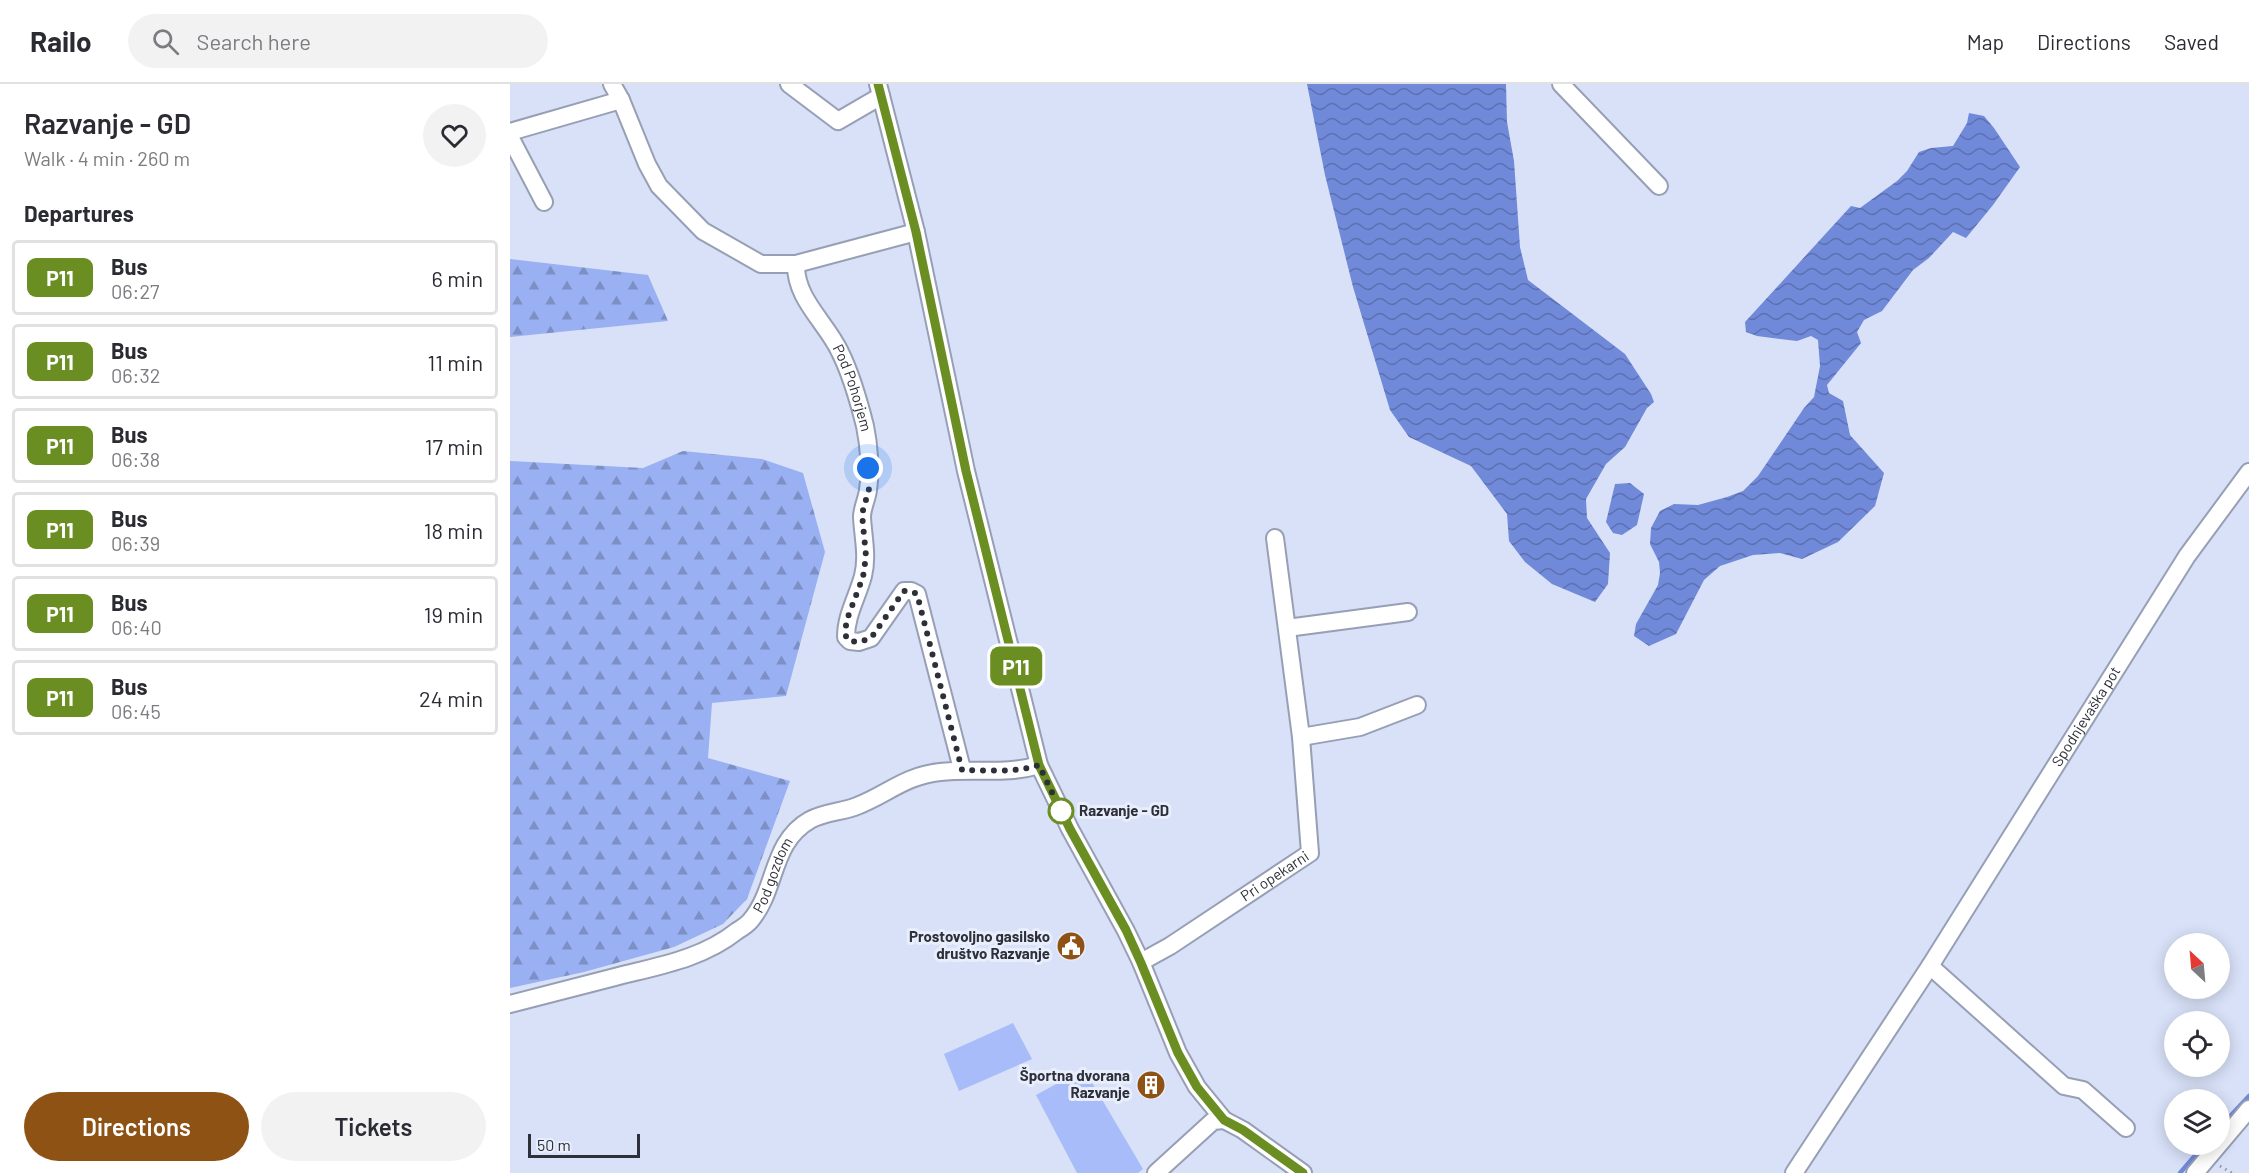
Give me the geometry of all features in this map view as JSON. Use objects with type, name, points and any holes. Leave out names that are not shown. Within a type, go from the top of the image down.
[{"type":"street","points":[[612,84],[659,186],[703,231],[761,264],[796,264],[916,232]]},
{"type":"street","points":[[789,84],[838,121],[881,88],[916,232],[966,471],[1039,765],[1141,963],[1178,1053],[1218,1121],[1243,1130],[1303,1173]]},
{"type":"street","points":[[1561,84],[1659,186]]},
{"type":"street","points":[[510,132],[621,100]]},
{"type":"street","points":[[510,137],[544,202]]},
{"type":"street","name":"Pod Pohorjem","points":[[796,264],[795,277],[805,299],[840,351],[864,425],[868,447],[869,489],[862,514],[866,556],[863,577],[846,622],[846,638],[859,642],[871,638],[904,591],[917,594],[962,770]]},
{"type":"street","name":"Spodnjevaška pot","points":[[1794,1173],[1929,966],[2187,556],[2249,472]]},
{"type":"street","name":"Pri opekarni","points":[[1141,963],[1310,853],[1301,737],[1275,538]]},
{"type":"street","points":[[1287,628],[1408,612]]},
{"type":"street","points":[[1301,737],[1360,727],[1417,705]]},
{"type":"street","name":"Pod gozdom","points":[[510,1004],[691,957],[723,943],[751,920],[767,893],[777,860],[787,840],[809,821],[831,812],[856,806],[919,775],[962,770],[997,771],[1039,765]]},
{"type":"street","points":[[1929,966],[2064,1086],[2083,1090],[2126,1128]]},
{"type":"street","points":[[2195,1173],[2249,1109]]},
{"type":"street","points":[[1156,1173],[1218,1121]]},
{"type":"shaded area","points":[[1013,1023],[1032,1059],[959,1091],[944,1054]]},
{"type":"shaded area","points":[[1084,1069],[1143,1169],[1138,1173],[1077,1173],[1036,1095]]},
{"type":"green space","points":[[510,259],[648,275],[668,321],[510,337]]},
{"type":"green space","points":[[683,451],[762,459],[803,473],[825,552],[786,696],[712,703],[708,758],[790,781],[747,899],[723,924],[674,947],[584,972],[510,988],[510,461],[643,468]]},
{"type":"water","points":[[1307,84],[1506,84],[1507,122],[1514,161],[1520,247],[1528,280],[1625,354],[1654,402],[1647,408],[1625,447],[1606,464],[1586,499],[1587,518],[1610,553],[1608,584],[1595,602],[1552,584],[1525,562],[1509,541],[1507,514],[1471,466],[1409,437],[1390,410],[1353,287],[1325,175]]},
{"type":"water","points":[[1969,113],[1984,116],[2020,167],[1966,238],[1953,232],[1929,258],[1913,270],[1882,311],[1864,320],[1857,332],[1861,343],[1827,385],[1829,393],[1843,401],[1850,435],[1884,473],[1875,506],[1838,542],[1802,559],[1780,553],[1753,555],[1720,566],[1704,580],[1676,634],[1649,646],[1634,636],[1636,624],[1658,585],[1659,562],[1650,544],[1651,528],[1660,511],[1674,504],[1698,505],[1743,491],[1758,476],[1814,397],[1820,366],[1818,340],[1811,336],[1797,341],[1757,336],[1746,332],[1745,322],[1851,206],[1860,208],[1897,181],[1907,171],[1919,152],[1931,148],[1953,146],[1967,123]]},
{"type":"water","points":[[1630,483],[1644,494],[1637,525],[1622,535],[1613,533],[1606,522],[1615,484]]},
{"type":"waterway","points":[[2230,1116],[2249,1096]]},
{"type":"waterway","points":[[2180,1173],[2196,1155]]},
{"type":"bus line","name":"P11","points":[[878,84],[916,232],[966,471],[1039,765],[1070,829],[1126,930],[1178,1053],[1197,1087],[1224,1120],[1243,1130],[1303,1173]]},
{"type":"place","name":"Razvanje - GD","points":[[1061,811]]},
{"type":"place","name":"Prostovoljno gasilsko društvo Razvanje","points":[[1071,946]]},
{"type":"place","name":"Športna dvorana Razvanje","points":[[1151,1085]]},
{"type":"route","points":[[868,468],[869,489],[862,514],[866,556],[863,577],[846,622],[846,638],[859,642],[871,638],[904,591],[917,594],[962,770],[997,771],[1039,765],[1061,811]]}]
